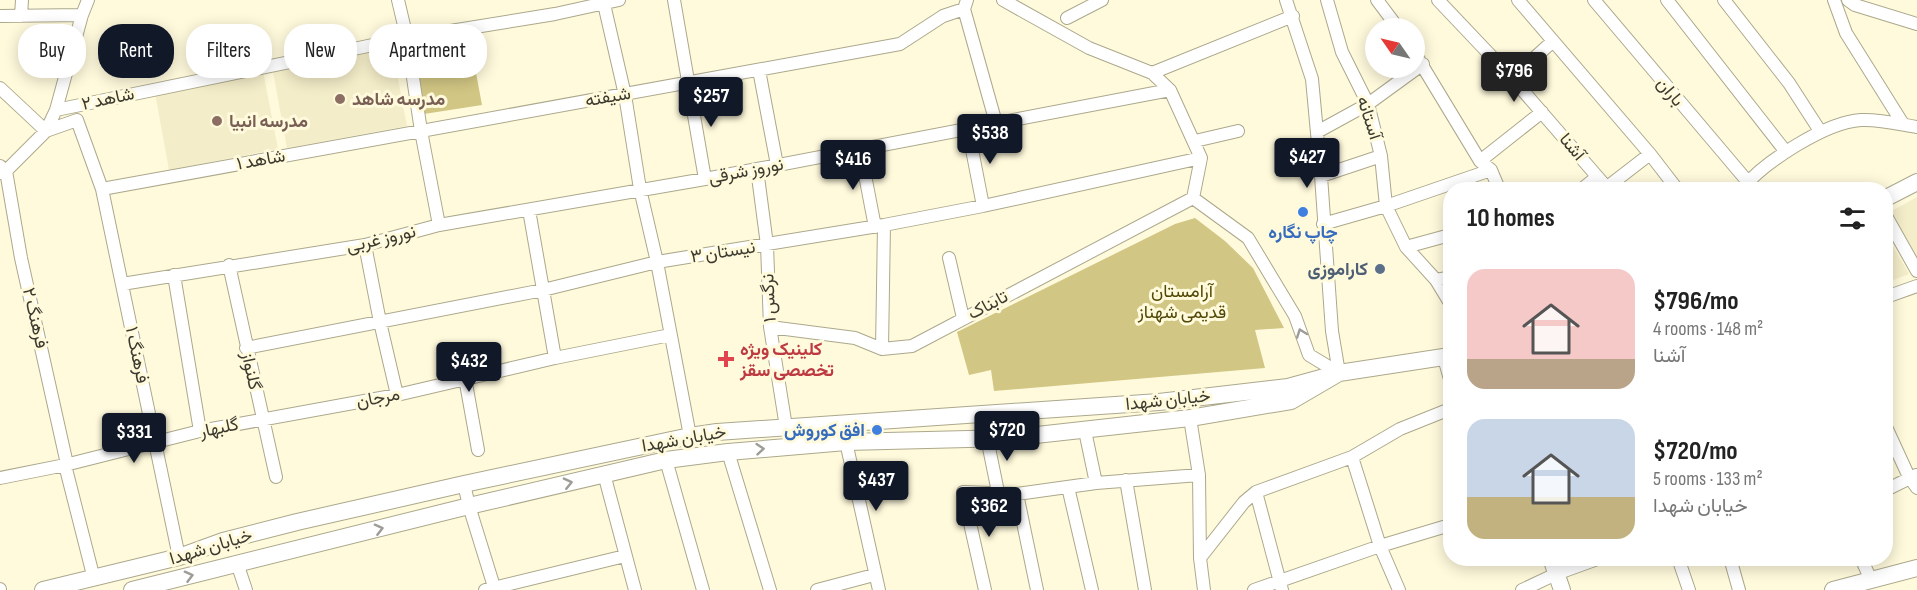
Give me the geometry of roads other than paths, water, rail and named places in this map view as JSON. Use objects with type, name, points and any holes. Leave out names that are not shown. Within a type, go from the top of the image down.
[{"type":"main road","points":[[1893,194],[1917,182]]},
{"type":"main road","name":"خیابان شهدا","points":[[43,590],[179,557],[244,536],[464,483],[690,436],[717,432],[1159,402],[1287,387],[1339,373],[1443,358]]},
{"type":"main road","name":"خیابان شهدا","points":[[132,590],[468,506],[666,460],[846,442],[987,438],[1085,431],[1190,418],[1291,401],[1339,373]]},
{"type":"main road","points":[[1833,590],[1917,568]]},
{"type":"street","points":[[21,16],[22,0]]},
{"type":"street","points":[[2,170],[46,130],[56,110],[88,0]]},
{"type":"street","points":[[398,0],[404,24]]},
{"type":"street","points":[[553,0],[555,14]]},
{"type":"street","name":"شاهد ۲","points":[[487,25],[555,14],[619,0]]},
{"type":"street","points":[[674,0],[705,179]]},
{"type":"street","points":[[1003,0],[1089,48],[1152,73],[1170,90],[1201,158],[1193,198],[1248,238],[1295,316],[1309,355],[1339,373]]},
{"type":"street","points":[[1067,18],[1100,0]]},
{"type":"street","points":[[1286,0],[1293,15],[1312,79],[1332,331],[1339,373]]},
{"type":"street","name":"آستانه","points":[[1326,0],[1342,52],[1368,104],[1381,156],[1386,206]]},
{"type":"street","points":[[1377,0],[1390,18]]},
{"type":"street","points":[[1518,0],[1672,182]]},
{"type":"street","name":"باران","points":[[1594,0],[1742,182]]},
{"type":"street","points":[[1667,0],[1786,152]]},
{"type":"street","points":[[1724,0],[1790,83],[1820,131]]},
{"type":"street","points":[[1834,0],[1846,33],[1903,124]]},
{"type":"street","points":[[1848,0],[1917,24]]},
{"type":"street","name":"آشنا","points":[[1444,2],[1602,182]]},
{"type":"street","points":[[604,4],[625,95],[640,189],[657,262],[690,436]]},
{"type":"street","points":[[965,5],[996,123]]},
{"type":"street","name":"شیفته","points":[[421,131],[900,44],[943,16],[965,5]]},
{"type":"street","points":[[0,16],[82,15]]},
{"type":"street","points":[[1152,73],[1293,15]]},
{"type":"street","points":[[1512,78],[1552,42]]},
{"type":"street","name":"شاهد ۲","points":[[56,110],[369,46]]},
{"type":"street","points":[[1425,67],[1480,161],[1491,170],[1496,182]]},
{"type":"street","points":[[759,70],[777,165]]},
{"type":"street","points":[[413,78],[439,225]]},
{"type":"street","points":[[1317,132],[1368,104],[1404,78]]},
{"type":"street","points":[[0,88],[46,130]]},
{"type":"street","name":"نوروز شرقی","points":[[640,189],[705,179],[1170,90]]},
{"type":"street","points":[[1480,161],[1542,112]]},
{"type":"street","name":"فرهنگ ۱","points":[[46,130],[77,120],[102,189],[179,557]]},
{"type":"street","points":[[1750,182],[1786,152],[1820,131],[1860,120],[1917,127]]},
{"type":"street","points":[[968,129],[982,207]]},
{"type":"street","points":[[1195,141],[1238,130]]},
{"type":"street","name":"شاهد ۱","points":[[102,189],[421,131]]},
{"type":"street","points":[[860,149],[880,226],[882,349]]},
{"type":"street","points":[[1615,182],[1650,154]]},
{"type":"street","points":[[1321,176],[1381,156]]},
{"type":"street","name":"نیستان ۳","points":[[246,348],[543,290],[657,262],[982,207],[1201,158]]},
{"type":"street","name":"نرگس ۱","points":[[757,169],[767,245],[770,327],[786,427]]},
{"type":"street","name":"فرهنگ ۲","points":[[2,170],[66,465],[94,579]]},
{"type":"street","points":[[1456,182],[1491,170]]},
{"type":"street","points":[[1591,182],[1597,177]]},
{"type":"street","points":[[1323,224],[1443,186]]},
{"type":"street","name":"نوروز غربی","points":[[122,284],[229,265],[365,245],[439,225],[640,189]]},
{"type":"street","name":"تابناک","points":[[770,327],[855,338],[882,349],[912,346],[1193,198]]},
{"type":"street","points":[[1386,206],[1406,247],[1436,280],[1443,292]]},
{"type":"street","points":[[529,210],[555,358]]},
{"type":"street","points":[[1893,228],[1917,271]]},
{"type":"street","points":[[1406,247],[1443,237]]},
{"type":"street","points":[[365,245],[397,395]]},
{"type":"street","points":[[949,258],[963,318]]},
{"type":"street","name":"گلنواز","points":[[229,265],[276,477]]},
{"type":"street","points":[[174,275],[200,431]]},
{"type":"street","points":[[1436,280],[1443,278]]},
{"type":"street","points":[[1893,295],[1917,286]]},
{"type":"street","name":"مرجان","points":[[262,419],[397,395],[555,358],[670,335]]},
{"type":"street","points":[[465,378],[478,450]]},
{"type":"street","points":[[1200,558],[1244,502],[1256,492],[1352,457],[1400,429],[1443,412]]},
{"type":"street","points":[[1190,418],[1199,475],[1200,558],[1204,590]]},
{"type":"street","name":"گلبهار","points":[[0,478],[66,465],[200,431],[262,419]]},
{"type":"street","points":[[1085,431],[1096,483]]},
{"type":"street","points":[[987,438],[998,492]]},
{"type":"street","points":[[1893,440],[1917,488]]},
{"type":"street","points":[[846,442],[879,590]]},
{"type":"street","points":[[728,452],[770,590]]},
{"type":"street","points":[[1352,457],[1380,546],[1399,590]]},
{"type":"street","points":[[666,460],[703,590]]},
{"type":"street","points":[[604,474],[635,590]]},
{"type":"street","points":[[985,590],[963,492],[1017,494],[1096,483],[1199,475]]},
{"type":"street","points":[[1893,486],[1913,476]]},
{"type":"street","points":[[1126,480],[1145,590]]},
{"type":"street","points":[[464,483],[468,506],[492,589],[625,556]]},
{"type":"street","points":[[1068,487],[1092,590]]},
{"type":"street","points":[[1256,492],[1280,585]]},
{"type":"street","points":[[1017,494],[1037,590]]},
{"type":"street","points":[[1254,590],[1280,585],[1380,546],[1443,527]]},
{"type":"street","points":[[237,563],[246,590]]},
{"type":"street","points":[[1522,590],[1578,566]]},
{"type":"street","points":[[1681,566],[1689,590]]},
{"type":"street","points":[[1732,566],[1739,590]]},
{"type":"street","points":[[1865,566],[1871,580]]},
{"type":"street","points":[[817,590],[874,575]]},
{"type":"place","name":"مدرسه شاهد","points":[[340,99]]},
{"type":"place","name":"مدرسه انبیا","points":[[217,121]]},
{"type":"place","name":"چاپ نگاره","points":[[1303,212]]},
{"type":"place","name":"کاراموزی","points":[[1380,269]]},
{"type":"place","name":"کلینیک ویژه تخصصی سقز","points":[[726,359]]},
{"type":"place","name":"افق کوروش","points":[[877,430]]},
{"type":"park label","name":"آرامستان قدیمی شهناز","points":[[1182,301]]}]
